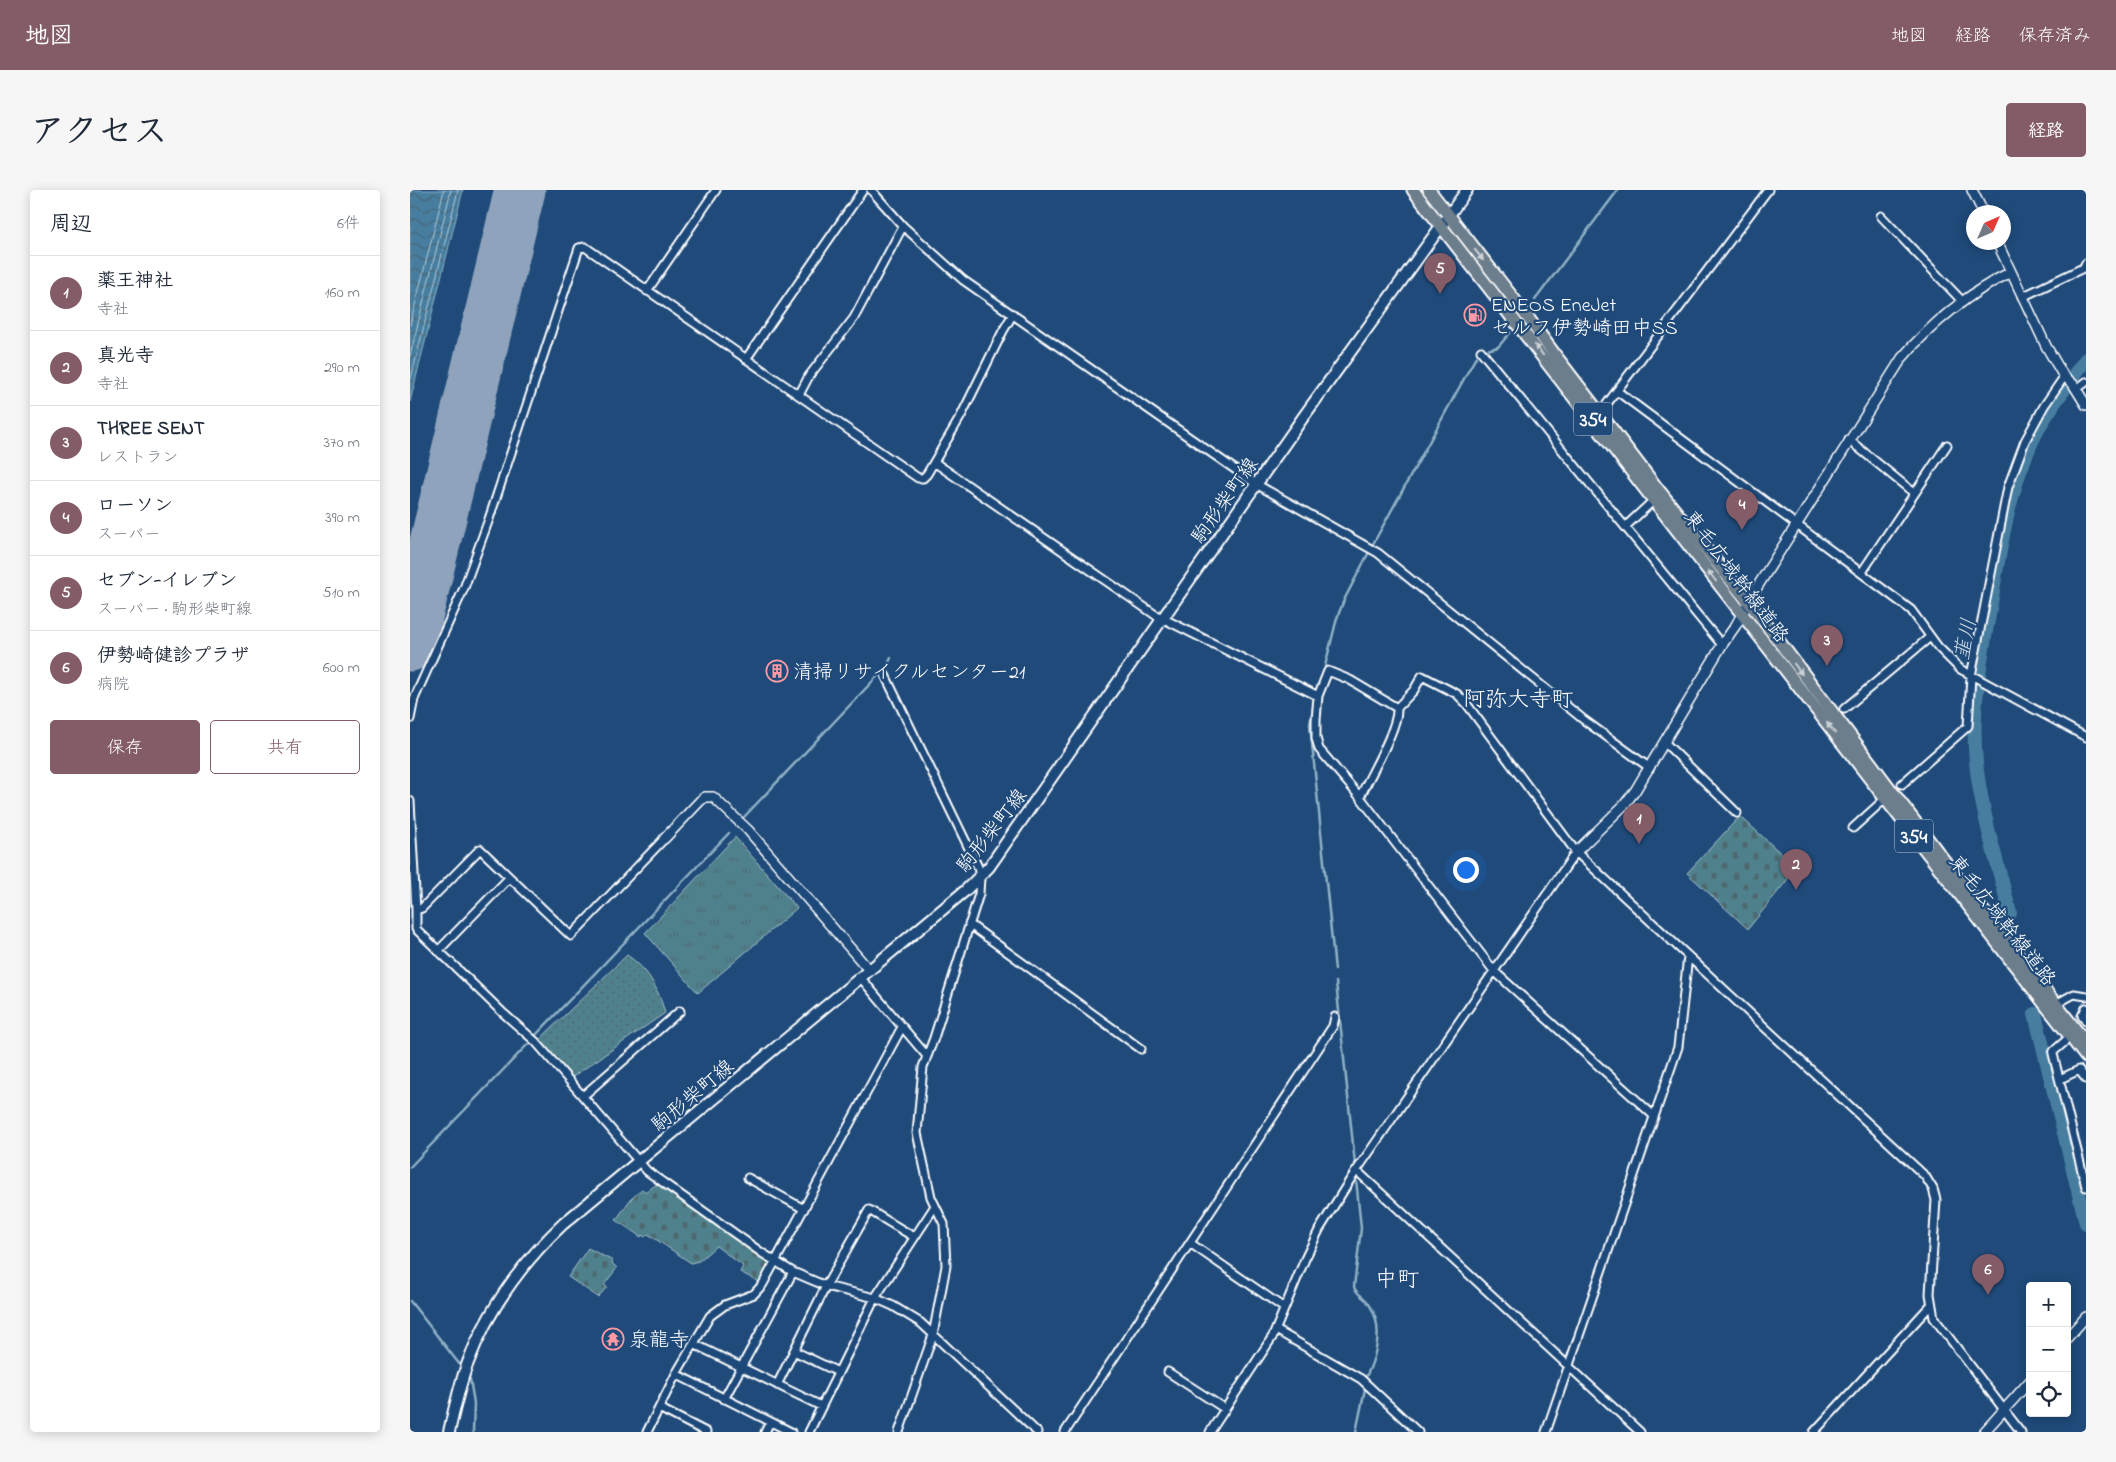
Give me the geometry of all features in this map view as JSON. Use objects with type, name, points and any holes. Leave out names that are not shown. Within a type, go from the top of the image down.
[{"type":"highway","name":"東毛広域幹線道路","points":[[1414,190],[2086,1057]]},
{"type":"highway","name":"東毛広域幹線道路","points":[[1428,190],[1520,306],[1600,413],[1748,602],[1946,863],[2086,1043]]},
{"type":"main road","name":"駒形柴町線","points":[[449,1432],[467,1364],[481,1333],[507,1290],[533,1254],[553,1234],[980,877],[1030,809],[1256,484],[1467,190]]},
{"type":"street","points":[[646,291],[716,190]]},
{"type":"street","points":[[746,360],[863,190]]},
{"type":"street","points":[[872,190],[903,226],[952,271],[1256,484],[1378,553],[1584,720],[1650,768]]},
{"type":"street","points":[[1600,413],[1768,190]]},
{"type":"street","points":[[1972,190],[1980,205]]},
{"type":"street","points":[[1881,216],[1963,302]]},
{"type":"street","points":[[799,395],[809,376],[854,318],[903,226]]},
{"type":"street","points":[[410,719],[414,699],[464,588],[489,519],[577,250],[581,247],[585,247],[918,478],[923,478],[927,474],[961,416],[1013,314]]},
{"type":"street","points":[[2001,250],[2046,346],[2064,377],[2077,389],[2086,405]]},
{"type":"street","points":[[2022,297],[2083,268],[2086,263]]},
{"type":"street","points":[[1210,1432],[1276,1330],[1319,1230],[1357,1171],[1576,852],[1624,806],[1636,791],[1748,602],[1902,358],[1924,334],[1963,302],[2011,272]]},
{"type":"street","points":[[1481,351],[1722,645]]},
{"type":"street","points":[[1902,784],[1966,729],[1969,722],[1972,677],[2004,503],[2013,471],[2038,417],[2064,377]]},
{"type":"street","points":[[2077,389],[2086,382]]},
{"type":"street","points":[[1617,391],[1862,572],[1910,610],[1953,664],[1972,677],[2086,737]]},
{"type":"street","points":[[1849,440],[1914,493]]},
{"type":"street","points":[[1862,572],[1947,445]]},
{"type":"street","points":[[934,462],[1163,618],[1318,696]]},
{"type":"street","points":[[1626,526],[1655,499]]},
{"type":"street","points":[[1844,709],[1930,637]]},
{"type":"street","points":[[1397,708],[1350,680],[1328,671],[1318,696],[1316,738],[1319,748],[1360,797],[1494,971],[1654,1116]]},
{"type":"street","points":[[885,675],[978,867],[980,877],[979,894],[934,1038],[923,1067],[917,1133],[927,1181],[935,1206],[944,1224],[946,1266],[933,1335],[899,1432]]},
{"type":"street","points":[[1360,797],[1392,730],[1397,715],[1397,708],[1414,690],[1422,676],[1457,694],[1466,703],[1576,852],[1899,1150],[1929,1181],[1934,1189],[1936,1212],[1930,1294],[1930,1306],[1934,1318],[1942,1332],[2021,1432]]},
{"type":"street","points":[[1664,742],[1737,813]]},
{"type":"street","points":[[416,910],[422,908],[480,849],[571,936],[700,801],[707,796],[716,799],[748,830],[864,973],[902,1027],[926,1055]]},
{"type":"street","points":[[1853,828],[1886,798]]},
{"type":"street","points":[[410,801],[416,929],[536,1042],[647,1171],[775,1262],[793,1272],[826,1286],[875,1298],[893,1306],[921,1323],[1037,1432]]},
{"type":"street","points":[[438,951],[509,878]]},
{"type":"street","points":[[970,924],[1141,1050]]},
{"type":"street","points":[[1546,1432],[1632,1187],[1678,1047],[1688,956]]},
{"type":"street","points":[[2056,1004],[2074,994],[2086,996]]},
{"type":"street","points":[[2086,1008],[2082,1016],[2086,1021]]},
{"type":"street","points":[[583,1096],[680,1011]]},
{"type":"street","points":[[1065,1432],[1333,1026],[1335,1017]]},
{"type":"street","points":[[647,1432],[676,1374],[713,1313],[725,1305],[756,1292],[775,1262],[902,1027]]},
{"type":"street","points":[[2070,1037],[2054,1051],[2086,1187]]},
{"type":"street","points":[[2060,1079],[2079,1070],[2086,1079]]},
{"type":"street","points":[[1357,1171],[1640,1432]]},
{"type":"street","points":[[748,1178],[804,1209]]},
{"type":"street","points":[[808,1432],[875,1298],[935,1206]]},
{"type":"street","points":[[777,1385],[826,1286],[869,1210],[914,1236]]},
{"type":"street","points":[[1190,1243],[1284,1308]]},
{"type":"street","points":[[724,1399],[793,1272]]},
{"type":"street","points":[[1814,1432],[1930,1306]]},
{"type":"street","points":[[2071,1334],[2086,1317]]},
{"type":"street","points":[[1276,1330],[1360,1379],[1418,1432]]},
{"type":"street","points":[[694,1344],[821,1406]]},
{"type":"street","points":[[794,1351],[838,1372]]},
{"type":"street","points":[[1168,1372],[1226,1409]]},
{"type":"street","points":[[676,1374],[791,1432]]},
{"type":"street","points":[[1984,1432],[2026,1385]]},
{"type":"street","points":[[659,1408],[706,1432]]},
{"type":"street","points":[[765,1432],[770,1422]]},
{"type":"green space","points":[[1740,816],[1797,868],[1748,929],[1687,873]]},
{"type":"green space","points":[[735,837],[797,908],[698,993],[645,933]]},
{"type":"green space","points":[[627,955],[652,980],[665,1013],[571,1078],[540,1043],[540,1039]]},
{"type":"green space","points":[[658,1183],[770,1263],[771,1265],[761,1283],[740,1272],[743,1266],[716,1246],[699,1261],[691,1263],[648,1234],[645,1237],[642,1235],[641,1237],[616,1220],[630,1200],[642,1189],[646,1192]]},
{"type":"green space","points":[[588,1248],[613,1261],[612,1263],[617,1268],[604,1285],[607,1287],[598,1297],[568,1277]]},
{"type":"water","points":[[410,190],[463,190],[410,402]]},
{"type":"waterway","points":[[1535,300],[1618,190]]},
{"type":"waterway","points":[[1487,350],[1498,347],[1510,333]]},
{"type":"waterway","points":[[1373,544],[1476,357]]},
{"type":"waterway","name":"韮川","points":[[2071,379],[2086,359]]},
{"type":"waterway","name":"韮川","points":[[2010,913],[1978,781],[1975,743],[1977,688],[1997,565],[2007,516],[2021,467],[2042,422],[2068,384]]},
{"type":"waterway","points":[[1325,666],[1337,618],[1344,600],[1369,552]]},
{"type":"waterway","points":[[744,817],[887,666],[891,658]]},
{"type":"waterway","points":[[1314,703],[1310,724],[1335,970]]},
{"type":"waterway","points":[[534,1037],[729,833]]},
{"type":"waterway","points":[[1336,982],[1355,1164]]},
{"type":"waterway","name":"韮川","points":[[2035,1014],[2086,1223]]},
{"type":"waterway","points":[[410,1167],[528,1044]]},
{"type":"waterway","points":[[1356,1179],[1361,1228],[1354,1287],[1374,1313],[1378,1331],[1376,1350],[1366,1377]]},
{"type":"waterway","points":[[410,1301],[460,1365]]},
{"type":"waterway","points":[[470,1379],[474,1403],[473,1432]]},
{"type":"waterway","points":[[1356,1432],[1365,1389]]},
{"type":"runway","points":[[410,646],[520,190]]},
{"type":"place","name":"セブン-イレブン","points":[[1440,294]]},
{"type":"place","name":"ENEOS EneJet セルフ伊勢崎田中SS","points":[[1475,315]]},
{"type":"place","name":"ローソン","points":[[1742,530]]},
{"type":"place","name":"THREE SENT","points":[[1827,666]]},
{"type":"place","name":"清掃リサイクルセンター21","points":[[777,671]]},
{"type":"place","name":"薬王神社","points":[[1639,844]]},
{"type":"place","name":"真光寺","points":[[1796,890]]},
{"type":"place","name":"伊勢崎健診プラザ","points":[[1988,1295]]},
{"type":"place","name":"泉龍寺","points":[[613,1339]]},
{"type":"district","name":"阿弥大寺町","points":[[1518,698]]},
{"type":"district","name":"中町","points":[[1397,1278]]}]
